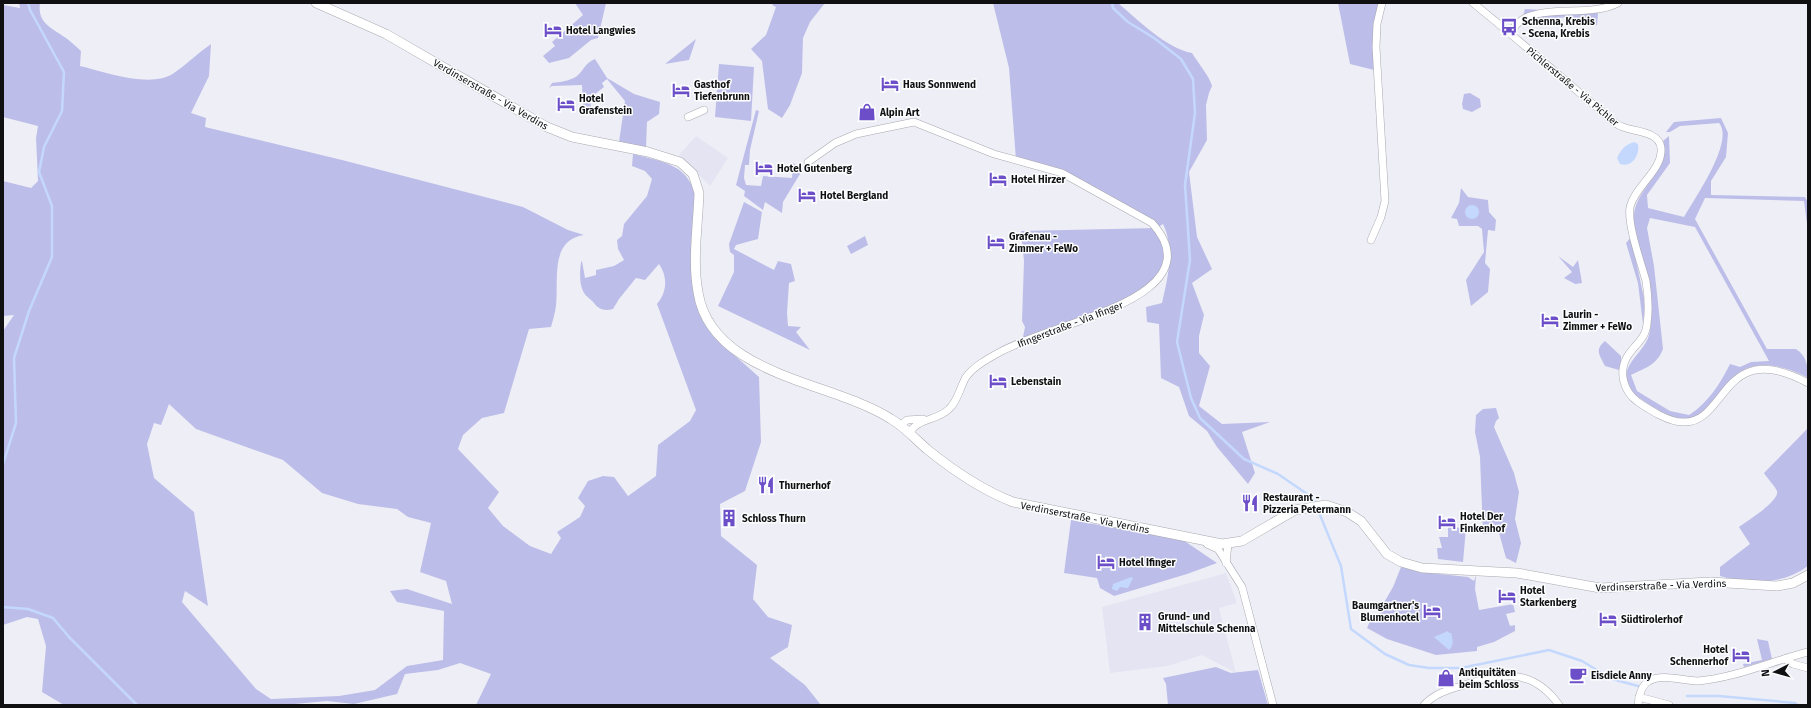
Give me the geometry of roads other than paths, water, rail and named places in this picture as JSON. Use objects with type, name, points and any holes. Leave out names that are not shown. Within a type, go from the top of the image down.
[{"type":"street","name":"Verdinserstraße - Via Verdins","points":[[316,3],[386,34],[547,127],[572,137],[665,156],[685,165],[696,179],[699,192],[696,278],[698,293],[701,306],[707,319],[725,343],[737,353],[752,361],[867,406],[892,419],[927,449],[971,481],[996,495],[1013,502],[1212,543],[1228,544],[1242,541],[1288,514],[1302,509],[1321,505],[1335,507],[1361,521],[1387,554],[1400,562],[1422,568],[1517,573],[1600,588],[1710,582],[1777,586],[1793,583],[1808,576]]},
{"type":"street","points":[[1371,240],[1375,233],[1385,201],[1376,47],[1377,24],[1382,3]]},
{"type":"street","name":"Pichlerstraße - Via Pichler","points":[[1473,3],[1615,124],[1655,137],[1661,145],[1660,157],[1635,194],[1630,207],[1631,224],[1646,283],[1648,309],[1647,326],[1644,336],[1628,356],[1624,365],[1623,380],[1630,395],[1662,416],[1684,422],[1694,421],[1706,414],[1733,381],[1741,375],[1751,371],[1777,370],[1792,374],[1808,383]]},
{"type":"street","points":[[1509,33],[1527,17],[1558,12],[1598,10],[1618,3]]},
{"type":"street","points":[[688,117],[704,110]]},
{"type":"street","name":"Ifingerstraße - Via Ifinger","points":[[808,162],[835,142],[856,134],[914,122],[994,154],[1062,173],[1152,223],[1160,232],[1164,240],[1166,256],[1164,270],[1154,282],[1140,294],[1115,308],[1018,344],[988,359],[967,376],[949,409],[940,416],[916,423],[909,433]]},
{"type":"street","name":"Ifingerstraße - Via Ifinger","points":[[900,426],[905,421],[910,419],[929,419]]},
{"type":"street","points":[[1194,539],[1218,549],[1242,587],[1247,601],[1273,705]]},
{"type":"street","points":[[1226,563],[1228,544]]},
{"type":"street","points":[[1638,705],[1640,694],[1648,681],[1655,678],[1687,681],[1705,680],[1728,675],[1808,652]]},
{"type":"street","points":[[1785,659],[1793,664],[1808,668]]},
{"type":"street","points":[[1424,705],[1435,695],[1453,688],[1473,682],[1508,675],[1524,677],[1539,684],[1559,705]]},
{"type":"street","points":[[1640,694],[1668,704]]},
{"type":"waterway","points":[[3,464],[16,423],[14,358],[29,311],[52,257],[52,206],[39,172],[44,147],[62,111],[64,72],[30,10],[28,3]]},
{"type":"waterway","points":[[1112,3],[1113,8],[1128,22],[1154,38],[1181,59],[1193,79],[1195,113],[1185,185],[1190,260],[1177,342],[1191,398],[1200,418],[1244,459],[1278,474],[1313,498],[1341,566],[1351,629],[1385,654],[1409,665],[1429,668],[1461,668],[1549,650],[1582,661],[1612,679],[1638,686]]},
{"type":"waterway","points":[[3,607],[28,609],[53,618],[69,637],[137,705]]},
{"type":"waterway","points":[[1687,696],[1719,696],[1795,703],[1797,705]]},
{"type":"place","name":"Schenna, Krebis - Scena, Krebis","points":[[1509,27]]},
{"type":"place","name":"Hotel Langwies","points":[[553,30]]},
{"type":"place","name":"Haus Sonnwend","points":[[890,84]]},
{"type":"place","name":"Gasthof Tiefenbrunn","points":[[681,90]]},
{"type":"place","name":"Hotel Grafenstein","points":[[566,104]]},
{"type":"place","name":"Alpin Art","points":[[867,112]]},
{"type":"place","name":"Hotel Gutenberg","points":[[764,168]]},
{"type":"place","name":"Hotel Hirzer","points":[[998,179]]},
{"type":"place","name":"Hotel Bergland","points":[[807,195]]},
{"type":"place","name":"Grafenau - Zimmer + FeWo","points":[[996,242]]},
{"type":"place","name":"Laurin - Zimmer + FeWo","points":[[1550,320]]},
{"type":"place","name":"Lebenstain","points":[[998,381]]},
{"type":"place","name":"Thurnerhof","points":[[766,485]]},
{"type":"place","name":"Restaurant - Pizzeria Petermann","points":[[1250,503]]},
{"type":"place","name":"Schloss Thurn","points":[[729,518]]},
{"type":"place","name":"Hotel Der Finkenhof","points":[[1447,522]]},
{"type":"place","name":"Hotel Ifinger","points":[[1106,562]]},
{"type":"place","name":"Hotel Starkenberg","points":[[1507,596]]},
{"type":"place","name":"Baumgartner's Blumenhotel","points":[[1432,611]]},
{"type":"place","name":"Südtirolerhof","points":[[1608,619]]},
{"type":"place","name":"Grund- und Mittelschule Schenna","points":[[1145,622]]},
{"type":"place","name":"Hotel Schennerhof","points":[[1741,655]]},
{"type":"place","name":"Eisdiele Anny","points":[[1578,675]]},
{"type":"place","name":"Antiquitäten beim Schloss","points":[[1446,678]]}]
